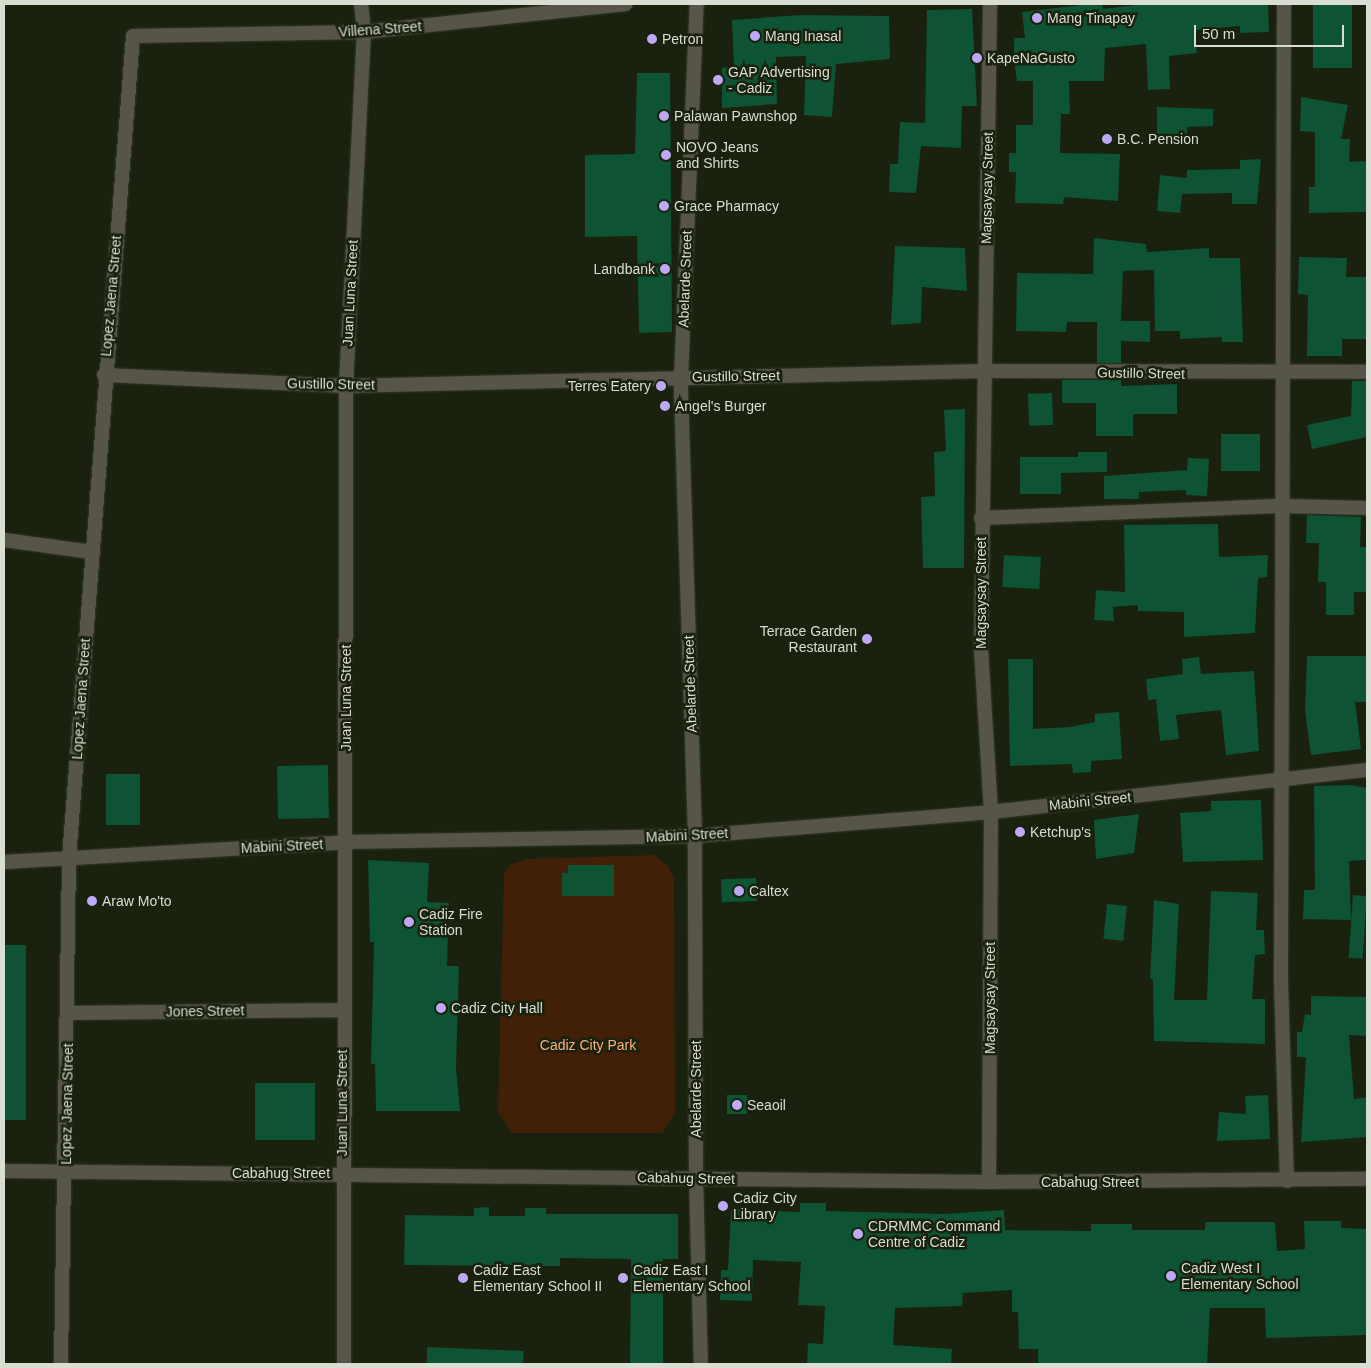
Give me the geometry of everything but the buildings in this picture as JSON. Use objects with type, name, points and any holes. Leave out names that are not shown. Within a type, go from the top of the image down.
[{"type":"street","name":"Juan Luna Street","points":[[344,1364],[342,1010],[346,842],[346,386],[364,32],[361,4]]},
{"type":"street","name":"Villena Street","points":[[132,36],[364,32],[626,4]]},
{"type":"street","name":"Abelarde Street","points":[[697,4],[681,378],[695,836],[696,1178],[701,1364]]},
{"type":"street","name":"Magsaysay Street","points":[[989,1182],[991,812],[980,648],[981,518],[986,371],[990,4]]},
{"type":"street","points":[[1284,4],[1282,375],[1284,506],[1281,981],[1287,1181]]},
{"type":"street","name":"Lopez Jaena Street","points":[[61,1364],[66,1173],[69,858],[104,375],[132,36]]},
{"type":"street","name":"Gustillo Street","points":[[104,375],[346,386],[986,371],[1282,375],[1367,372]]},
{"type":"street","points":[[981,518],[1284,506],[1367,508]]},
{"type":"street","points":[[4,540],[92,552]]},
{"type":"street","name":"Mabini Street","points":[[4,862],[346,842],[695,836],[991,812],[1367,770]]},
{"type":"street","name":"Jones Street","points":[[68,1013],[342,1010]]},
{"type":"street","name":"Cabahug Street","points":[[4,1171],[66,1173],[342,1173],[989,1182],[1367,1179]]},
{"type":"green space","name":"Cadiz City Park","points":[[655,855],[668,866],[674,879],[675,1113],[662,1133],[512,1133],[498,1112],[504,874],[511,864],[528,859]]},
{"type":"place","name":"Mang Tinapay","points":[[1037,18]]},
{"type":"place","name":"Mang Inasal","points":[[755,36]]},
{"type":"place","name":"Petron","points":[[652,39]]},
{"type":"place","name":"KapeNaGusto","points":[[977,58]]},
{"type":"place","name":"GAP Advertising - Cadiz","points":[[718,80]]},
{"type":"place","name":"Palawan Pawnshop","points":[[664,116]]},
{"type":"place","name":"B.C. Pension","points":[[1107,139]]},
{"type":"place","name":"NOVO Jeans and Shirts","points":[[666,155]]},
{"type":"place","name":"Grace Pharmacy","points":[[664,206]]},
{"type":"place","name":"Landbank","points":[[665,269]]},
{"type":"place","name":"Terres Eatery","points":[[661,386]]},
{"type":"place","name":"Angel's Burger","points":[[665,406]]},
{"type":"place","name":"Terrace Garden Restaurant","points":[[867,639]]},
{"type":"place","name":"Ketchup's","points":[[1020,832]]},
{"type":"place","name":"Caltex","points":[[739,891]]},
{"type":"place","name":"Araw Mo'to","points":[[92,901]]},
{"type":"place","name":"Cadiz Fire Station","points":[[409,922]]},
{"type":"place","name":"Cadiz City Hall","points":[[441,1008]]},
{"type":"place","name":"Seaoil","points":[[737,1105]]},
{"type":"place","name":"Cadiz City Library","points":[[723,1206]]},
{"type":"place","name":"CDRMMC Command Centre of Cadiz","points":[[858,1234]]},
{"type":"place","name":"Cadiz West I Elementary School","points":[[1171,1276]]},
{"type":"place","name":"Cadiz East Elementary School II","points":[[463,1278]]},
{"type":"place","name":"Cadiz East I Elementary School","points":[[623,1278]]}]
